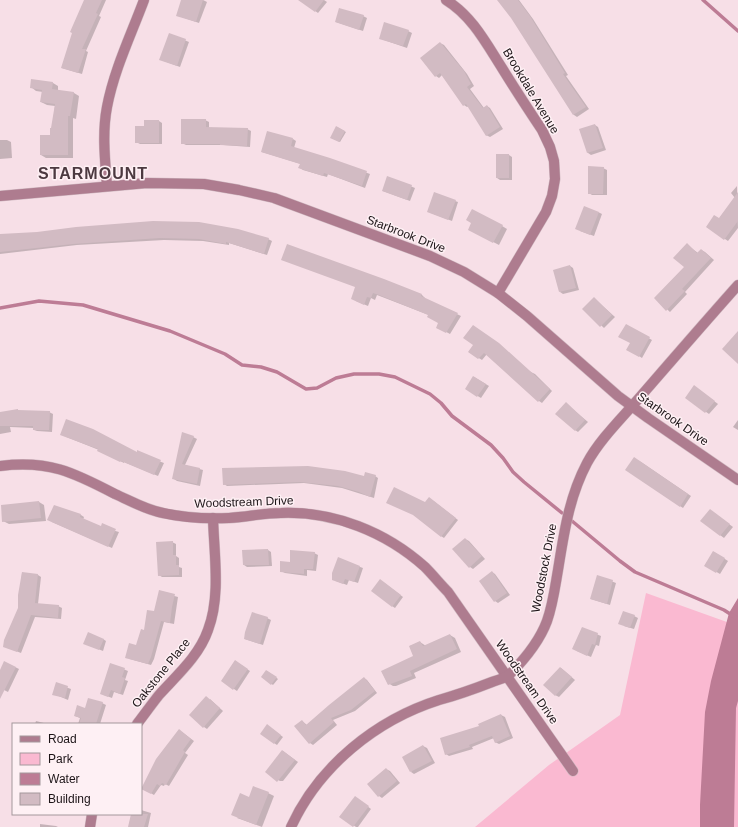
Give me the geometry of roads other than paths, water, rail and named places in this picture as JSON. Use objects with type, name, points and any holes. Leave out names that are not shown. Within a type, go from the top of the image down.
[{"type":"street","points":[[106,186],[104,153],[107,107],[113,81],[144,0]]},
{"type":"street","name":"Brookdale Avenue","points":[[446,0],[466,16],[479,32],[542,130],[550,147],[554,162],[554,185],[552,196],[546,212],[498,294]]},
{"type":"street","name":"Starbrook Drive","points":[[0,196],[147,183],[204,184],[274,198],[430,256],[464,272],[498,294],[527,316],[580,364],[632,406],[738,480]]},
{"type":"street","name":"Woodstock Drive","points":[[291,827],[309,795],[324,775],[360,742],[382,726],[406,713],[433,702],[507,677],[534,645],[547,621],[553,600],[567,516],[578,482],[588,462],[601,443],[632,406],[738,285]]},
{"type":"street","name":"Woodstream Drive","points":[[0,466],[16,464],[47,466],[78,475],[139,505],[161,513],[184,517],[213,518],[280,513],[321,516],[364,528],[384,538],[426,568],[448,592],[573,771]]},
{"type":"street","name":"Oakstone Place","points":[[137,723],[198,651],[208,631],[212,620],[215,599],[213,518]]},
{"type":"street","points":[[90,827],[92,815]]},
{"type":"water","points":[[738,598],[738,701],[736,708],[734,827],[700,827],[705,712],[711,681],[729,613]]},
{"type":"waterway","points":[[703,0],[738,31]]},
{"type":"waterway","points":[[0,308],[39,301],[83,305],[170,331],[225,354],[242,365],[261,367],[277,372],[306,389],[317,388],[336,378],[354,374],[379,374],[395,377],[430,394],[441,403],[452,416],[491,445],[513,472],[562,513]]},
{"type":"waterway","points":[[572,521],[635,572],[724,610],[738,619]]},
{"type":"district","name":"STARMOUNT","points":[[93,173]]}]
